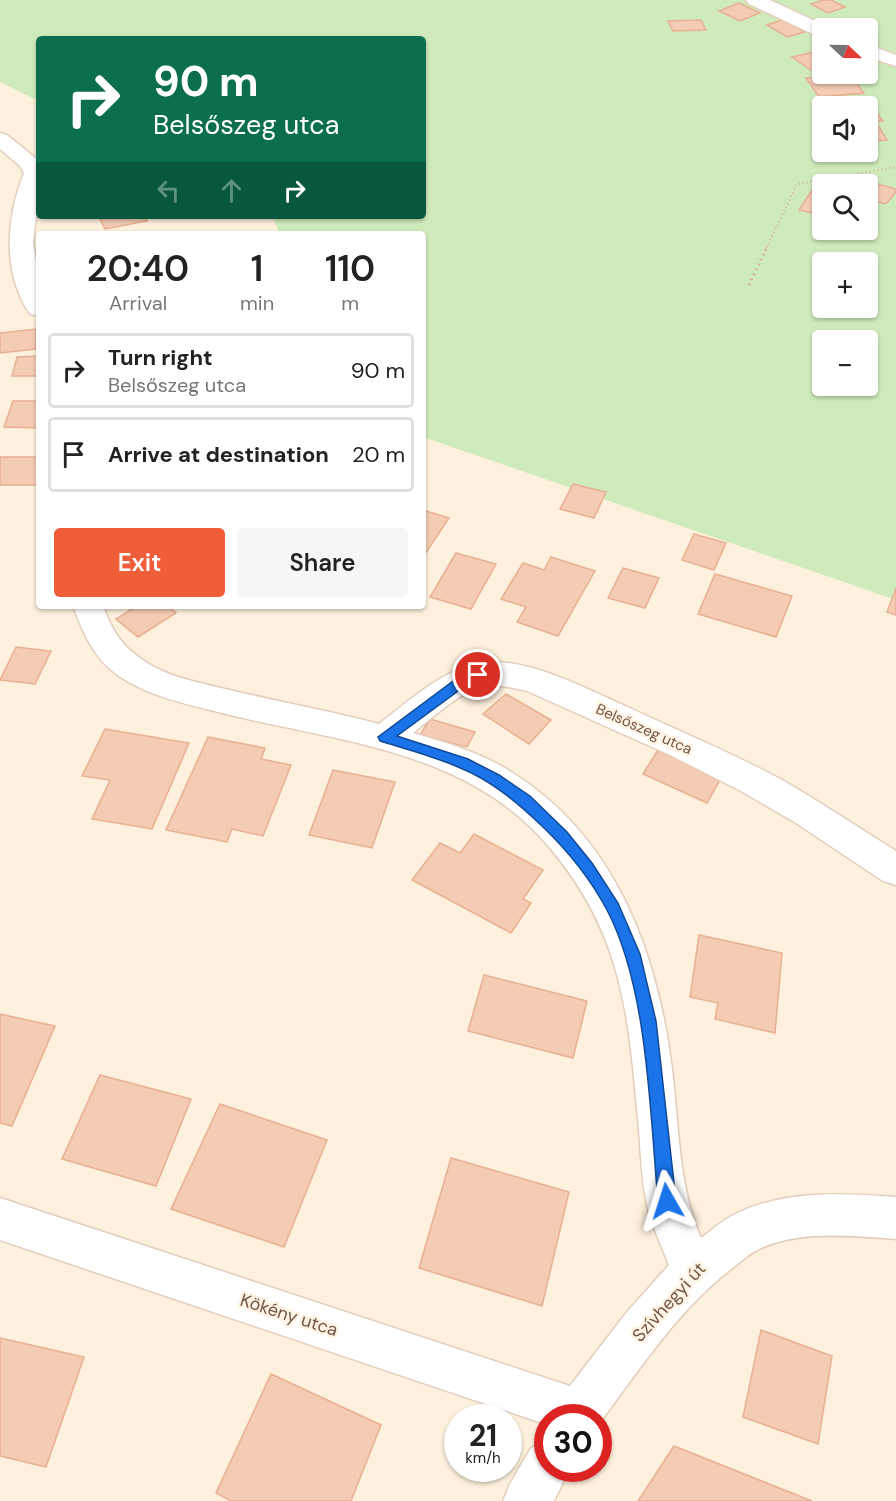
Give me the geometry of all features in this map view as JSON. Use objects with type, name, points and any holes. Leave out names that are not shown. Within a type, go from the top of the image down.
[{"type":"street","points":[[755,0],[812,26]]},
{"type":"street","points":[[878,54],[895,61]]},
{"type":"street","points":[[0,139],[29,162],[35,173],[26,193],[23,273],[26,287],[36,304]]},
{"type":"street","points":[[0,217],[26,193]]},
{"type":"street","points":[[89,609],[96,627],[108,647],[126,664],[155,681],[250,708],[385,737],[463,763],[494,779],[525,800],[562,836],[587,867],[613,908],[633,954],[648,1021],[667,1201],[693,1271]]},
{"type":"street","name":"Belsőszeg utca","points":[[385,737],[460,682],[478,675],[517,677],[560,692],[744,776],[796,805],[896,870]]},
{"type":"street","name":"Szívhegyi út","points":[[584,1404],[643,1328],[693,1271],[747,1230],[787,1219],[836,1214],[896,1218]]},
{"type":"street","name":"Kökény utca","points":[[0,1219],[544,1404]]},
{"type":"street","points":[[527,1501],[538,1482]]},
{"type":"path","points":[[749,285],[797,184],[896,168]]},
{"type":"green space","points":[[0,0],[896,0],[896,600],[426,438],[426,231],[278,231],[274,219],[426,219],[426,36],[36,36],[36,97],[34,99],[0,82]]},
{"type":"building","points":[[831,0],[845,7],[828,13],[811,4]]},
{"type":"building","points":[[739,3],[760,13],[740,21],[719,11]]},
{"type":"building","points":[[785,19],[805,32],[787,37],[767,25]]},
{"type":"building","points":[[701,20],[706,30],[673,31],[668,21]]},
{"type":"building","points":[[812,52],[812,70],[811,70],[792,57]]},
{"type":"building","points":[[806,78],[812,78],[812,84],[858,84],[864,93],[818,96]]},
{"type":"building","points":[[878,127],[879,127],[887,140],[878,140]]},
{"type":"building","points":[[878,184],[896,189],[886,204],[878,202]]},
{"type":"building","points":[[812,190],[812,213],[799,210]]},
{"type":"building","points":[[100,219],[146,219],[147,221],[105,229]]},
{"type":"building","points":[[36,329],[36,349],[0,353],[0,333]]},
{"type":"building","points":[[36,356],[36,376],[12,376],[17,357]]},
{"type":"building","points":[[13,401],[36,401],[36,428],[4,427]]},
{"type":"building","points":[[0,457],[36,457],[36,485],[0,485]]},
{"type":"building","points":[[573,484],[606,492],[594,518],[560,509]]},
{"type":"building","points":[[426,511],[449,518],[426,552]]},
{"type":"building","points":[[694,534],[726,543],[714,570],[682,560]]},
{"type":"building","points":[[456,553],[496,564],[471,609],[430,597]]},
{"type":"building","points":[[551,557],[595,571],[558,636],[517,622],[526,607],[501,599],[523,563],[544,570]]},
{"type":"building","points":[[623,568],[659,578],[645,608],[608,598]]},
{"type":"building","points":[[715,574],[792,596],[776,637],[698,614]]},
{"type":"building","points":[[896,588],[896,615],[887,612]]},
{"type":"building","points":[[132,609],[171,609],[176,613],[138,637],[116,619]]},
{"type":"building","points":[[16,647],[51,651],[35,684],[0,680]]},
{"type":"building","points":[[506,694],[551,720],[529,744],[483,714]]},
{"type":"building","points":[[430,719],[475,732],[467,747],[420,735]]},
{"type":"building","points":[[105,729],[189,743],[152,829],[92,819],[110,780],[82,776]]},
{"type":"building","points":[[208,737],[265,748],[261,759],[291,765],[263,836],[232,829],[227,842],[166,830]]},
{"type":"building","points":[[658,750],[721,778],[707,803],[643,774]]},
{"type":"building","points":[[333,770],[395,782],[372,848],[309,835]]},
{"type":"building","points":[[474,834],[543,870],[523,899],[531,903],[511,933],[412,880],[440,843],[460,853]]},
{"type":"building","points":[[699,935],[782,953],[775,1033],[715,1019],[718,1003],[690,997]]},
{"type":"building","points":[[484,975],[587,1001],[573,1058],[468,1031]]},
{"type":"building","points":[[0,1014],[55,1026],[12,1126],[0,1123]]},
{"type":"building","points":[[100,1075],[191,1099],[156,1186],[62,1159]]},
{"type":"building","points":[[220,1104],[327,1140],[284,1247],[171,1209]]},
{"type":"building","points":[[451,1158],[569,1192],[542,1306],[419,1268]]},
{"type":"building","points":[[761,1330],[832,1356],[818,1444],[743,1417]]},
{"type":"building","points":[[0,1338],[84,1357],[46,1467],[0,1456]]},
{"type":"building","points":[[271,1374],[381,1425],[351,1501],[231,1501],[216,1493]]},
{"type":"building","points":[[674,1446],[812,1501],[638,1501]]},
{"type":"route","points":[[478,675],[460,682],[385,737],[463,763],[494,779],[525,800],[562,836],[587,867],[613,908],[633,954],[648,1021],[667,1201]]}]
